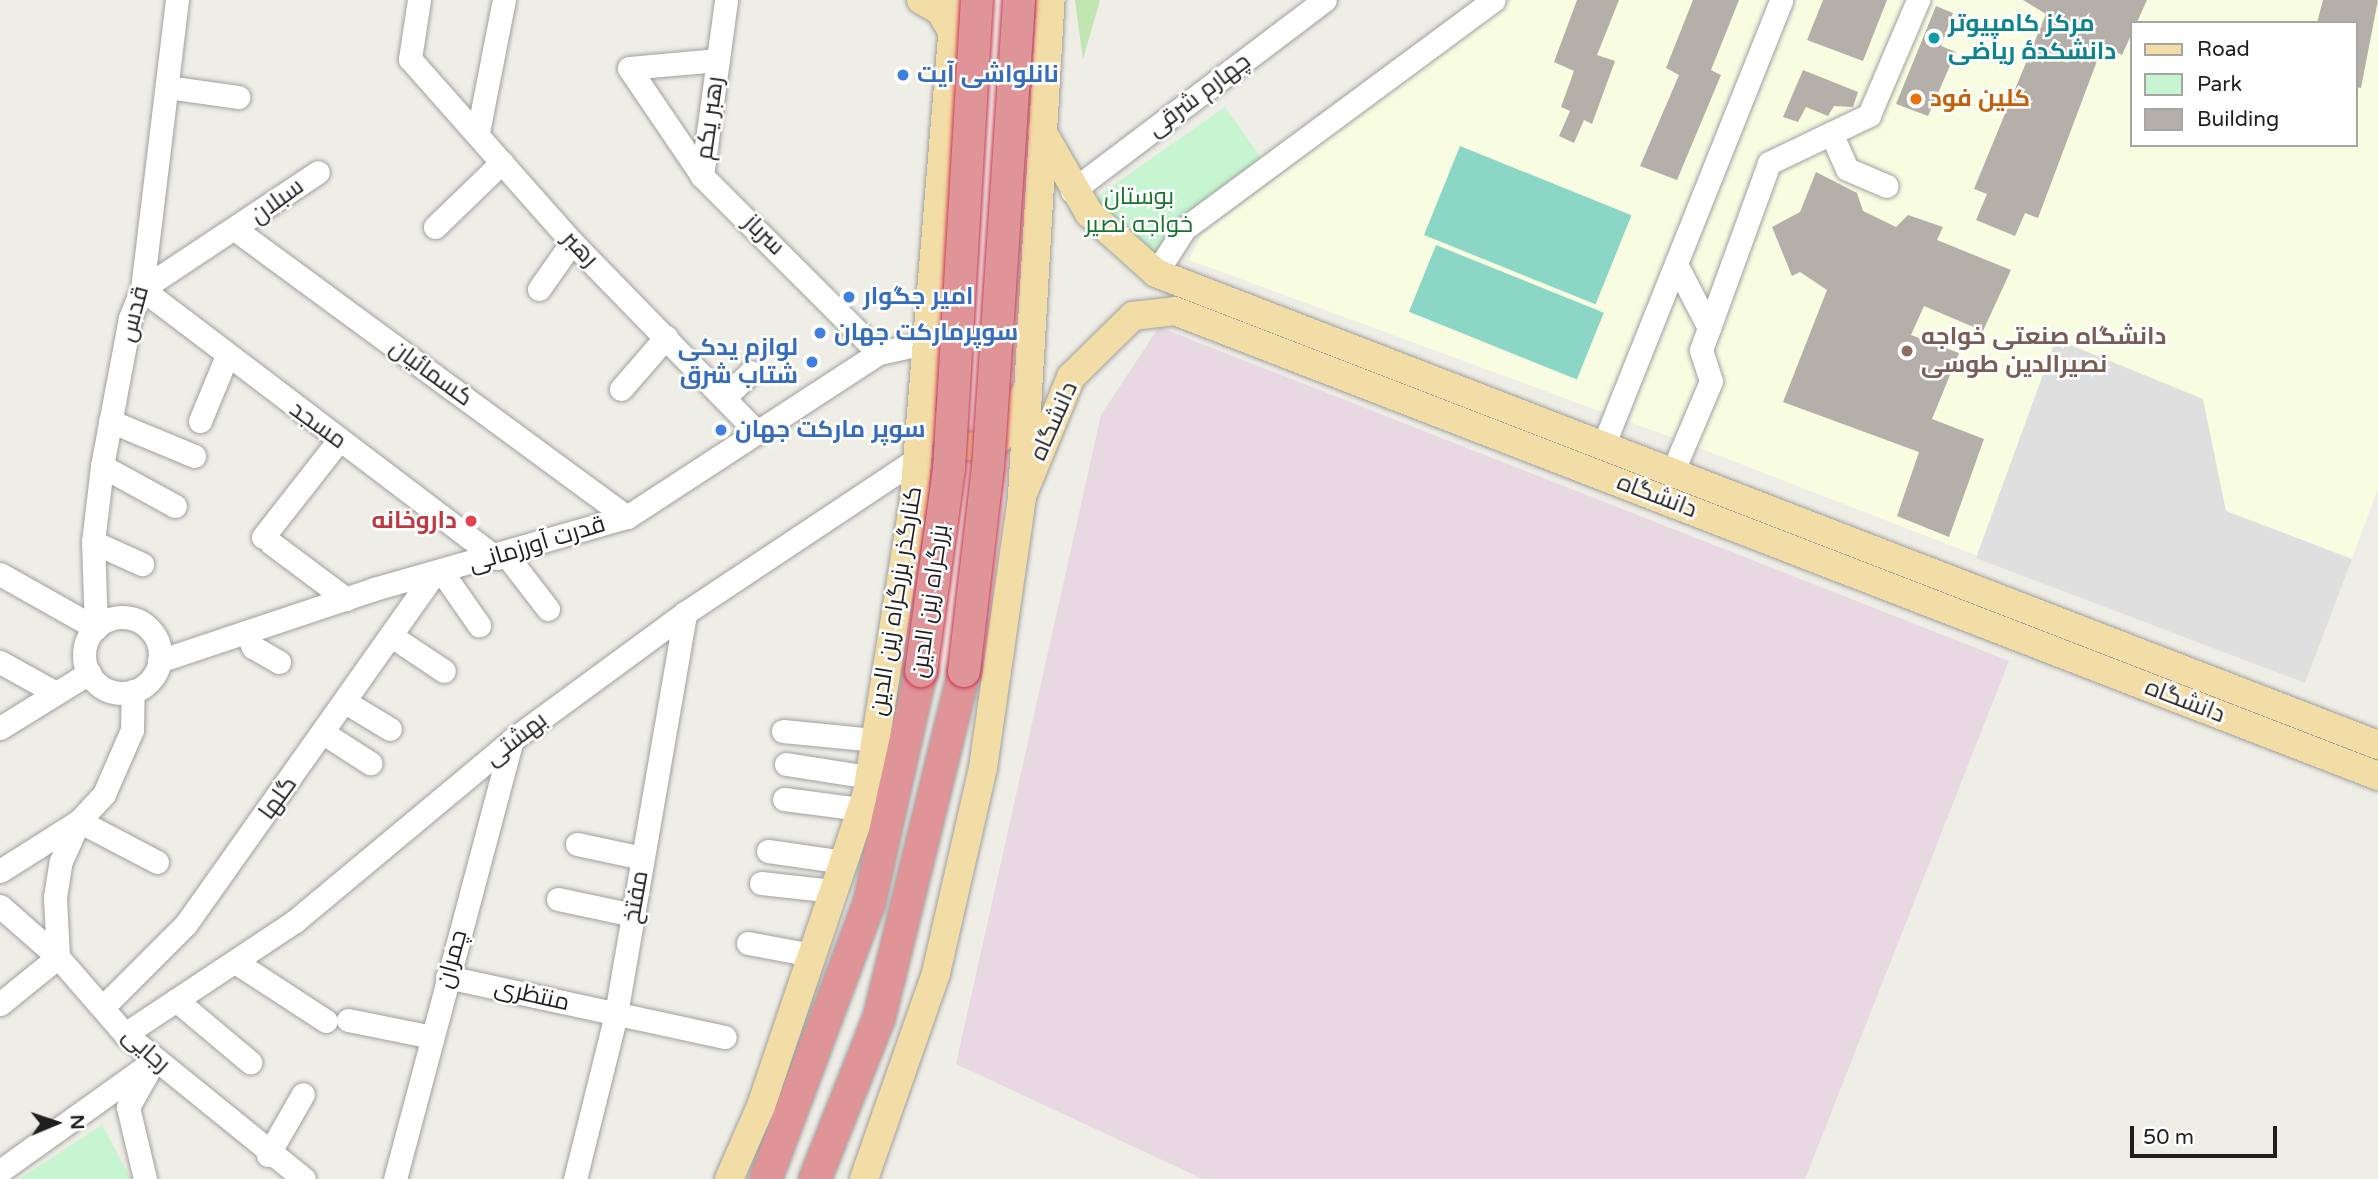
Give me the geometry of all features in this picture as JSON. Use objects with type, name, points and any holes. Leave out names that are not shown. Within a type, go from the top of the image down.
[{"type":"highway","name":"بزرگراه زین الدین","points":[[766,1179],[869,904],[921,671],[948,470],[977,0]]},
{"type":"highway","name":"بزرگراه زین الدین","points":[[816,1179],[879,1018],[964,671],[989,455],[1019,0]]},
{"type":"main road","points":[[921,0],[940,11],[953,33]]},
{"type":"main road","name":"کنارگذر بزرگراه زین الدین","points":[[729,1179],[812,955],[861,809],[869,777],[917,459],[956,0]]},
{"type":"main road","points":[[864,1179],[939,961],[983,768],[1022,496],[1051,0]]},
{"type":"main road","name":"دانشگاه","points":[[1042,131],[1072,191],[1156,273],[1427,393],[1635,473],[2378,776]]},
{"type":"main road","name":"دانشگاه","points":[[1022,496],[1072,377],[1133,316],[1153,311],[1175,311],[1427,393],[1603,446],[1635,473],[1672,473],[2378,745]]},
{"type":"main road","points":[[929,342],[938,428],[959,446],[984,447],[999,439],[1030,379]]},
{"type":"main road","points":[[753,1179],[803,1082]]},
{"type":"street","name":"قدس","points":[[96,628],[93,542],[102,466],[130,318],[142,289],[177,0]]},
{"type":"street","name":"رهبر","points":[[419,0],[410,59],[478,132],[572,242],[757,432]]},
{"type":"street","points":[[478,132],[504,0]]},
{"type":"street","name":"رهبر یکم","points":[[702,176],[726,0]]},
{"type":"street","name":"چهارم شرقی","points":[[1072,191],[1325,0]]},
{"type":"street","points":[[1156,273],[1184,229],[1493,0]]},
{"type":"street","points":[[1603,446],[1781,0]]},
{"type":"street","points":[[1672,473],[1711,382],[1701,350],[1769,163],[1869,115],[1918,0]]},
{"type":"street","name":"رهبر یکم","points":[[629,68],[718,60]]},
{"type":"street","name":"سرباز","points":[[629,68],[702,176],[879,353]]},
{"type":"street","points":[[167,87],[238,97]]},
{"type":"street","points":[[1831,133],[1847,169],[1887,186]]},
{"type":"street","points":[[435,228],[502,162]]},
{"type":"street","name":"سبلان","points":[[236,230],[318,172]]},
{"type":"street","points":[[142,289],[236,230]]},
{"type":"street","name":"کسمائیان","points":[[236,230],[627,517]]},
{"type":"street","points":[[539,289],[572,242]]},
{"type":"street","points":[[1676,264],[1709,328]]},
{"type":"street","name":"مسجد","points":[[142,289],[226,358],[502,557],[548,610]]},
{"type":"street","points":[[621,389],[666,337]]},
{"type":"street","points":[[879,353],[929,342]]},
{"type":"street","name":"قدرت آورزمانی","points":[[159,661],[374,589],[502,557],[627,517],[879,353]]},
{"type":"street","points":[[200,421],[226,358]]},
{"type":"street","points":[[724,398],[751,372]]},
{"type":"street","points":[[110,421],[194,456]]},
{"type":"street","points":[[339,440],[267,540],[346,599]]},
{"type":"street","name":"بهشتی","points":[[125,1034],[237,963],[512,740],[685,613],[917,459]]},
{"type":"street","points":[[102,466],[176,506]]},
{"type":"street","points":[[93,542],[142,564]]},
{"type":"street","points":[[438,573],[479,625]]},
{"type":"street","name":"گلها","points":[[103,1007],[186,924],[325,734],[438,573]]},
{"type":"street","points":[[0,574],[96,628]]},
{"type":"street","points":[[374,589],[397,599],[407,616]]},
{"type":"street","name":"مفتخ","points":[[575,1179],[616,1014],[685,613]]},
{"type":"street","points":[[116,618],[139,622],[156,638],[159,661],[150,681],[133,691],[108,691],[89,673],[85,650],[96,628],[116,618]]},
{"type":"street","points":[[246,632],[253,647],[279,662]]},
{"type":"street","points":[[393,637],[444,671]]},
{"type":"street","points":[[0,662],[56,693]]},
{"type":"street","points":[[0,728],[89,673]]},
{"type":"street","points":[[0,1004],[58,957],[55,897],[61,862],[79,821],[122,765],[132,730],[133,691]]},
{"type":"street","points":[[347,703],[390,729]]},
{"type":"street","points":[[783,732],[874,740]]},
{"type":"street","points":[[325,734],[370,763]]},
{"type":"street","name":"چمران","points":[[395,1179],[512,740]]},
{"type":"street","points":[[786,764],[869,777]]},
{"type":"street","points":[[784,799],[861,809]]},
{"type":"street","points":[[79,821],[157,862]]},
{"type":"street","points":[[0,871],[79,821]]},
{"type":"street","points":[[577,844],[643,858]]},
{"type":"street","points":[[768,850],[843,862]]},
{"type":"street","points":[[761,883],[834,891]]},
{"type":"street","points":[[558,899],[633,915]]},
{"type":"street","name":"رجایی","points":[[0,906],[58,957],[125,1034],[283,1170]]},
{"type":"street","points":[[748,943],[812,955]]},
{"type":"street","points":[[237,963],[337,1020],[432,1037]]},
{"type":"street","name":"منتظری","points":[[447,977],[725,1037]]},
{"type":"street","points":[[176,1000],[250,1062]]},
{"type":"street","points":[[0,1171],[155,1060]]},
{"type":"street","points":[[145,1179],[128,1107],[155,1060]]},
{"type":"street","points":[[283,1170],[303,1094]]},
{"type":"shaded area","name":"دانشگاه صنعتی خواجه نصیرالدین طوسی","points":[[1512,0],[2378,0],[2378,489],[2305,683],[1684,442],[1189,260],[1201,235]]},
{"type":"shaded area","points":[[1159,327],[2009,661],[1805,1179],[1203,1179],[956,1064],[1101,415]]},
{"type":"shaded area","points":[[2056,339],[2203,399],[2226,511],[2352,559],[2305,683],[1976,558]]},
{"type":"green space","points":[[1075,0],[1100,0],[1083,59]]},
{"type":"green space","name":"بوستان خواجه نصیر","points":[[1225,107],[1263,161],[1152,261],[1091,201]]},
{"type":"green space","points":[[1460,146],[1632,215],[1596,304],[1424,235]]},
{"type":"green space","points":[[1436,245],[1604,313],[1577,380],[1409,312]]},
{"type":"green space","points":[[102,1125],[131,1179],[19,1179]]},
{"type":"building","points":[[1577,0],[1619,0],[1597,55],[1615,61],[1592,124],[1584,120],[1574,143],[1559,136],[1570,111],[1561,107],[1574,71],[1554,62]]},
{"type":"building","points":[[1693,0],[1739,0],[1711,70],[1721,75],[1677,180],[1640,166],[1679,75],[1666,68]]},
{"type":"building","points":[[1823,0],[1887,0],[1863,61],[1807,40]]},
{"type":"building","points":[[2023,0],[2147,0],[2137,21],[2130,21],[2130,37],[2122,55],[2103,45],[2038,218],[2025,213],[2015,236],[1976,220],[1987,194],[1974,189],[2046,14]]},
{"type":"building","points":[[2323,0],[2378,0],[2361,88],[2357,87],[2357,21],[2318,21]]},
{"type":"building","points":[[1936,6],[1953,13],[1941,46],[1956,52],[1928,116],[1896,104]]},
{"type":"building","points":[[1803,70],[1858,92],[1853,107],[1834,106],[1828,116],[1806,107],[1798,122],[1783,117]]},
{"type":"building","points":[[1816,172],[1857,193],[1863,211],[1896,227],[1908,215],[1943,227],[1937,240],[2011,270],[1983,331],[1924,306],[1911,335],[1959,353],[1932,419],[1984,439],[1949,537],[1897,516],[1919,452],[1783,402],[1827,290],[1800,272],[1792,276],[1772,227],[1800,212]]},
{"type":"place","name":"مرکز کامپیوتر دانشکدهٔ ریاضی","points":[[1934,38]]},
{"type":"place","name":"نانلواشی آیت","points":[[903,75]]},
{"type":"place","name":"کلین فود","points":[[1916,99]]},
{"type":"place","name":"امیر جگوار","points":[[849,297]]},
{"type":"place","name":"سوپرمارکت جهان","points":[[820,333]]},
{"type":"place","name":"دانشگاه صنعتی خواجه نصیرالدین طوسی","points":[[1907,351]]},
{"type":"place","name":"لوازم یدکی شتاب شرق","points":[[812,362]]},
{"type":"place","name":"سوپر مارکت جهان","points":[[721,430]]},
{"type":"place","name":"داروخانه","points":[[471,521]]}]
